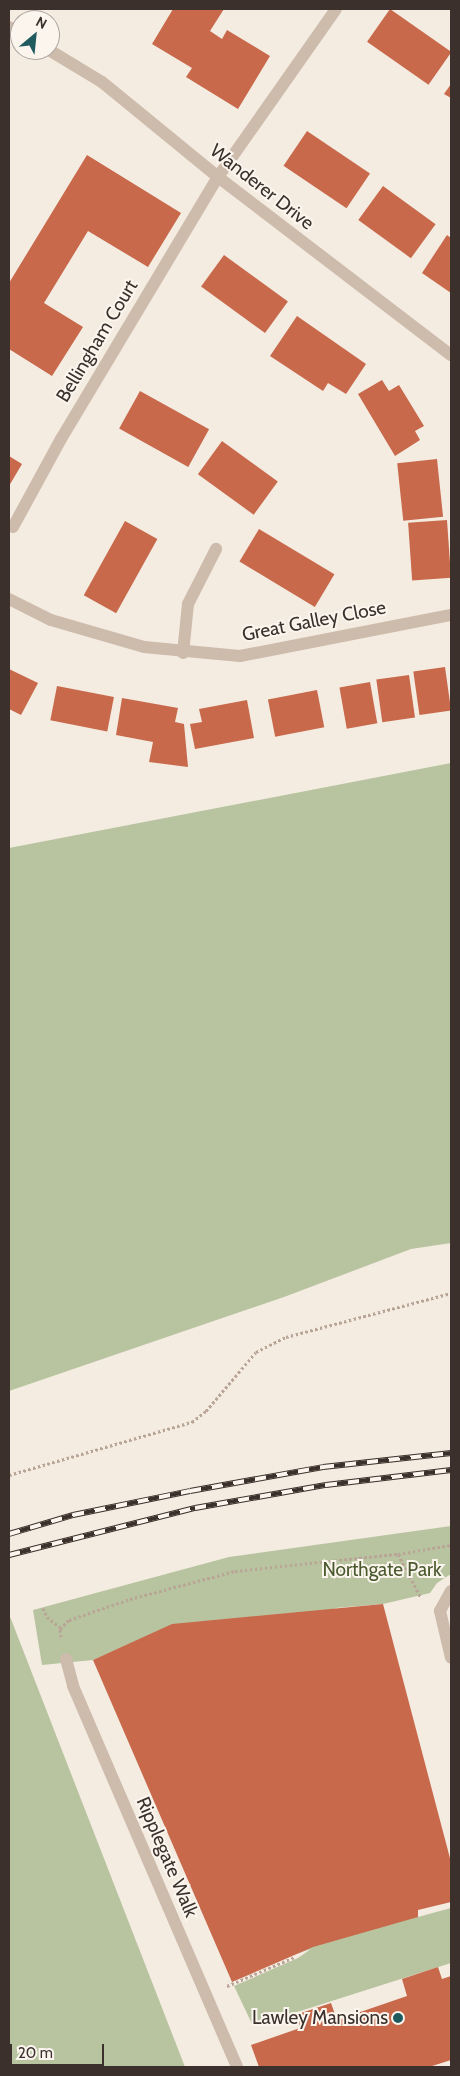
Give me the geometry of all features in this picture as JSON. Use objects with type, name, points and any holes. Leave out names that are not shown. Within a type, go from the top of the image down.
[{"type":"street","name":"Bellingham Court","points":[[13,527],[61,439],[218,177],[336,9]]},
{"type":"street","name":"Wanderer Drive","points":[[60,57],[102,82],[218,177],[451,355]]},
{"type":"street","points":[[182,653],[188,604],[216,550]]},
{"type":"street","name":"Great Galley Close","points":[[9,599],[51,620],[92,634],[182,653],[240,656],[451,615]]},
{"type":"street","points":[[451,1591],[440,1611],[451,1658]]},
{"type":"street","name":"Ripplegate Walk","points":[[66,1659],[73,1686],[237,2067]]},
{"type":"path","points":[[9,1475],[192,1422],[206,1411],[256,1352],[286,1336],[451,1293]]},
{"type":"path","points":[[61,1628],[69,1620],[130,1599],[235,1571],[398,1554],[451,1545]]},
{"type":"path","points":[[398,1554],[419,1597],[440,1611]]},
{"type":"path","points":[[43,1608],[47,1617],[61,1628],[66,1659]]},
{"type":"path","points":[[233,1984],[295,1957]]},
{"type":"green space","points":[[451,763],[451,1243],[411,1249],[284,1297],[9,1391],[9,848]]},
{"type":"green space","name":"Northgate Park","points":[[451,1526],[451,1574],[437,1583],[430,1593],[383,1604],[335,1608],[418,1917],[451,1908],[451,1963],[253,2026],[234,1986],[298,1958],[311,1949],[296,1954],[157,1632],[93,1660],[42,1665],[33,1610],[229,1557]]},
{"type":"green space","points":[[9,1614],[185,2067],[9,2067]]},
{"type":"building","points":[[173,9],[224,9],[210,31],[222,39],[227,30],[270,56],[238,109],[186,77],[192,68],[152,44]]},
{"type":"building","points":[[390,9],[451,52],[428,85],[367,42]]},
{"type":"building","points":[[451,84],[451,98],[444,94]]},
{"type":"building","points":[[307,131],[370,173],[347,208],[284,166]]},
{"type":"building","points":[[87,155],[181,213],[148,267],[88,231],[44,303],[83,327],[52,376],[9,349],[9,283]]},
{"type":"building","points":[[383,186],[436,224],[411,258],[358,220]]},
{"type":"building","points":[[447,235],[451,238],[451,293],[422,273]]},
{"type":"building","points":[[224,255],[288,301],[265,333],[201,287]]},
{"type":"building","points":[[297,316],[366,364],[346,394],[328,383],[323,391],[270,356]]},
{"type":"building","points":[[382,380],[389,391],[399,385],[424,426],[415,431],[420,440],[395,456],[358,394]]},
{"type":"building","points":[[140,391],[209,429],[188,467],[119,429]]},
{"type":"building","points":[[222,441],[278,482],[254,515],[198,474]]},
{"type":"building","points":[[9,456],[22,464],[9,486]]},
{"type":"building","points":[[437,459],[443,517],[403,521],[397,463]]},
{"type":"building","points":[[447,520],[451,578],[412,581],[408,523]]},
{"type":"building","points":[[125,521],[157,539],[116,613],[84,595]]},
{"type":"building","points":[[259,529],[334,574],[315,607],[239,562]]},
{"type":"building","points":[[445,667],[451,711],[419,715],[413,671]]},
{"type":"building","points":[[9,669],[38,683],[21,715],[9,709]]},
{"type":"building","points":[[409,675],[415,718],[382,722],[376,680]]},
{"type":"building","points":[[370,682],[377,723],[347,729],[339,687]]},
{"type":"building","points":[[57,686],[114,697],[107,731],[50,720]]},
{"type":"building","points":[[317,690],[324,727],[275,737],[268,700]]},
{"type":"building","points":[[122,698],[178,708],[175,722],[184,724],[188,767],[149,762],[153,742],[116,735]]},
{"type":"building","points":[[247,700],[254,738],[195,749],[190,724],[202,722],[199,709]]},
{"type":"building","points":[[383,1604],[451,1862],[451,1902],[418,1910],[418,1917],[313,1947],[232,1982],[93,1660],[172,1624]]},
{"type":"building","name":"Lawley Mansions","points":[[438,1967],[442,1979],[451,1976],[451,2060],[429,2067],[259,2067],[251,2045],[300,2028],[295,2015],[331,2003],[337,2020],[407,1996],[402,1979]]},
{"type":"railway","points":[[9,1534],[73,1515],[190,1491],[323,1467],[451,1453]]},
{"type":"railway","points":[[9,1555],[195,1508],[326,1485],[451,1470]]},
{"type":"place","name":"Lawley Mansions","points":[[398,2018]]}]
